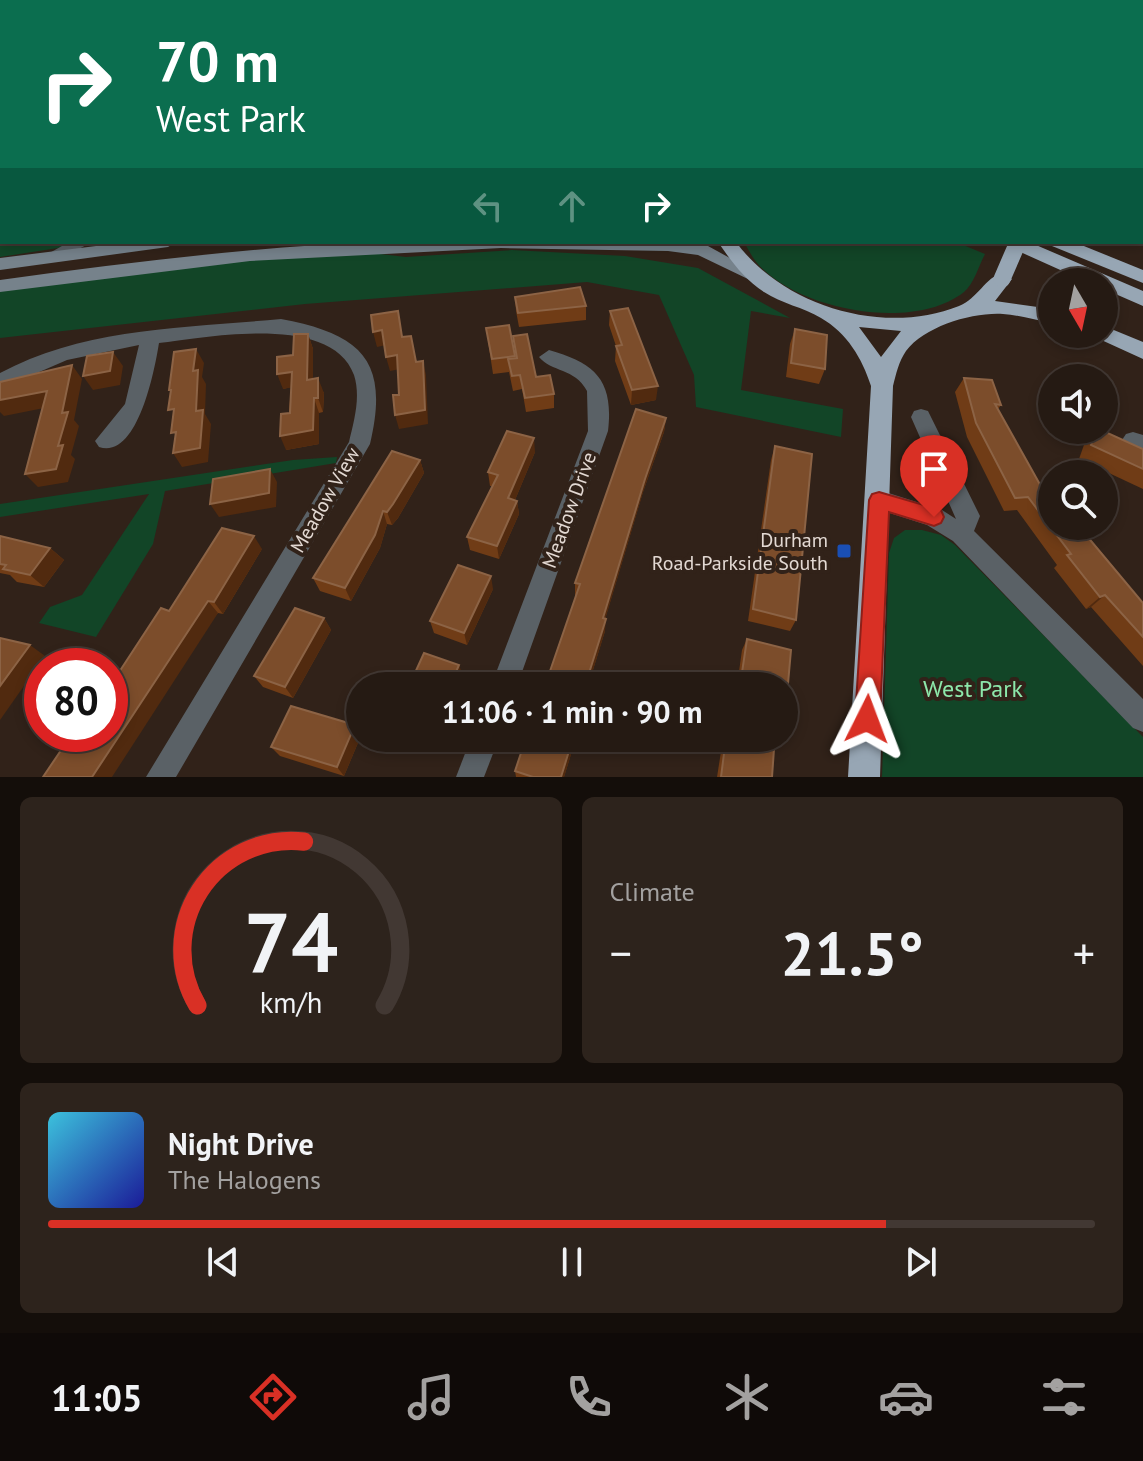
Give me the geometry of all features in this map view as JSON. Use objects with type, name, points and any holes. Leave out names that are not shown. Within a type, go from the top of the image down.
[{"type":"highway","points":[[728,244],[750,274],[789,298],[827,314],[848,327],[871,352],[882,386]]},
{"type":"highway","points":[[973,309],[990,296],[1002,279],[1014,244]]},
{"type":"highway","points":[[1019,244],[1143,299]]},
{"type":"highway","points":[[1063,244],[1143,277]]},
{"type":"highway","points":[[864,777],[882,386],[890,355],[903,340],[942,319],[973,309],[1003,307],[1038,313]]},
{"type":"highway","points":[[827,314],[891,323],[942,319]]},
{"type":"highway","points":[[1118,339],[1143,351]]},
{"type":"main road","points":[[0,264],[138,244]]},
{"type":"main road","points":[[0,286],[203,260],[419,244]]},
{"type":"main road","points":[[511,244],[668,246],[702,250],[750,274]]},
{"type":"street","points":[[54,255],[79,244]]},
{"type":"street","name":"Meadow View","points":[[0,382],[21,368],[72,349],[281,326],[310,330],[337,343],[356,358],[367,376],[367,419],[359,444],[162,777]]},
{"type":"street","points":[[106,441],[125,424],[139,401],[150,339]]},
{"type":"street","name":"Meadow Drive","points":[[509,672],[598,431],[602,410],[599,393],[589,377],[567,356]]},
{"type":"street","points":[[921,417],[969,516],[961,534]]},
{"type":"street","points":[[879,500],[934,517],[961,534],[1143,718]]},
{"type":"street","points":[[470,777],[480,752]]},
{"type":"green space","points":[[0,244],[67,244],[58,248],[0,257]]},
{"type":"green space","points":[[745,244],[961,244],[985,254],[964,292],[942,304],[916,311],[887,313],[827,304],[776,280],[757,263]]},
{"type":"green space","points":[[338,249],[406,257],[512,250],[625,256],[698,268],[790,318],[751,311],[741,390],[843,409],[841,437],[696,407],[694,375],[659,295],[587,282],[305,304],[0,338],[0,286]]},
{"type":"green space","points":[[337,457],[336,463],[165,491],[153,544],[96,637],[39,623],[50,607],[82,595],[149,494],[0,517],[0,504],[293,460]]},
{"type":"green space","name":"West Park","points":[[905,530],[941,535],[955,545],[1143,737],[1143,777],[882,777],[889,553],[894,538]]},
{"type":"building","points":[[580,287],[586,306],[518,313],[515,297]]},
{"type":"building","points":[[628,308],[658,386],[632,390],[616,346],[622,345],[610,311]]},
{"type":"building","points":[[398,311],[402,337],[411,336],[416,362],[423,361],[425,410],[395,415],[393,395],[399,395],[397,355],[386,357],[382,330],[373,332],[371,315]]},
{"type":"building","points":[[509,325],[515,356],[492,359],[486,328]]},
{"type":"building","points":[[795,329],[827,335],[825,369],[791,363]]},
{"type":"building","points":[[294,334],[308,334],[307,380],[318,378],[318,398],[314,398],[313,430],[280,436],[281,414],[290,413],[292,372],[277,374],[277,357],[293,355]]},
{"type":"building","points":[[527,334],[536,377],[550,375],[554,394],[525,398],[520,375],[512,376],[508,359],[517,358],[513,336]]},
{"type":"building","points":[[196,349],[193,371],[198,370],[196,411],[203,410],[200,448],[173,453],[176,432],[171,433],[174,409],[168,410],[174,352]]},
{"type":"building","points":[[113,352],[110,371],[83,376],[87,356]]},
{"type":"building","points":[[72,365],[62,413],[68,412],[58,446],[63,445],[56,469],[25,474],[47,391],[0,400],[0,382]]},
{"type":"building","points":[[964,378],[992,380],[1001,405],[995,404],[1038,481],[1038,510],[1028,497],[1015,498],[976,423]]},
{"type":"building","points":[[636,409],[666,418],[603,618],[606,619],[589,672],[550,672],[580,584],[575,583]]},
{"type":"building","points":[[507,431],[534,438],[508,498],[517,501],[497,546],[467,537],[498,475],[488,472]]},
{"type":"building","points":[[1118,438],[1143,449],[1143,469],[1091,445],[1118,444]]},
{"type":"building","points":[[775,446],[812,454],[796,620],[753,609]]},
{"type":"building","points":[[392,451],[420,460],[393,504],[387,512],[383,511],[375,535],[345,588],[313,578]]},
{"type":"building","points":[[270,469],[269,493],[210,504],[213,479]]},
{"type":"building","points":[[222,528],[254,536],[214,602],[208,601],[128,722],[128,658],[161,608],[169,611]]},
{"type":"building","points":[[0,536],[50,548],[30,575],[3,569],[6,565],[0,564]]},
{"type":"building","points":[[1060,540],[1090,540],[1143,603],[1143,637],[1105,595],[1100,597],[1067,555],[1071,554]]},
{"type":"building","points":[[458,565],[491,576],[464,633],[430,621]]},
{"type":"building","points":[[295,608],[324,618],[285,687],[254,676]]},
{"type":"building","points":[[0,638],[30,645],[24,648],[24,653],[0,686]]},
{"type":"building","points":[[747,639],[791,650],[789,672],[742,672]]},
{"type":"building","points":[[424,653],[459,665],[456,672],[415,672]]},
{"type":"building","points":[[291,706],[346,722],[346,746],[337,767],[271,747]]},
{"type":"building","points":[[60,752],[108,752],[92,777],[43,777]]},
{"type":"building","points":[[521,752],[569,752],[561,777],[533,777],[515,771]]},
{"type":"building","points":[[724,752],[774,752],[772,777],[721,777]]},
{"type":"place","name":"Durham Road-Parkside South","points":[[844,551]]},
{"type":"route","points":[[867,719],[879,500],[934,517]]}]
